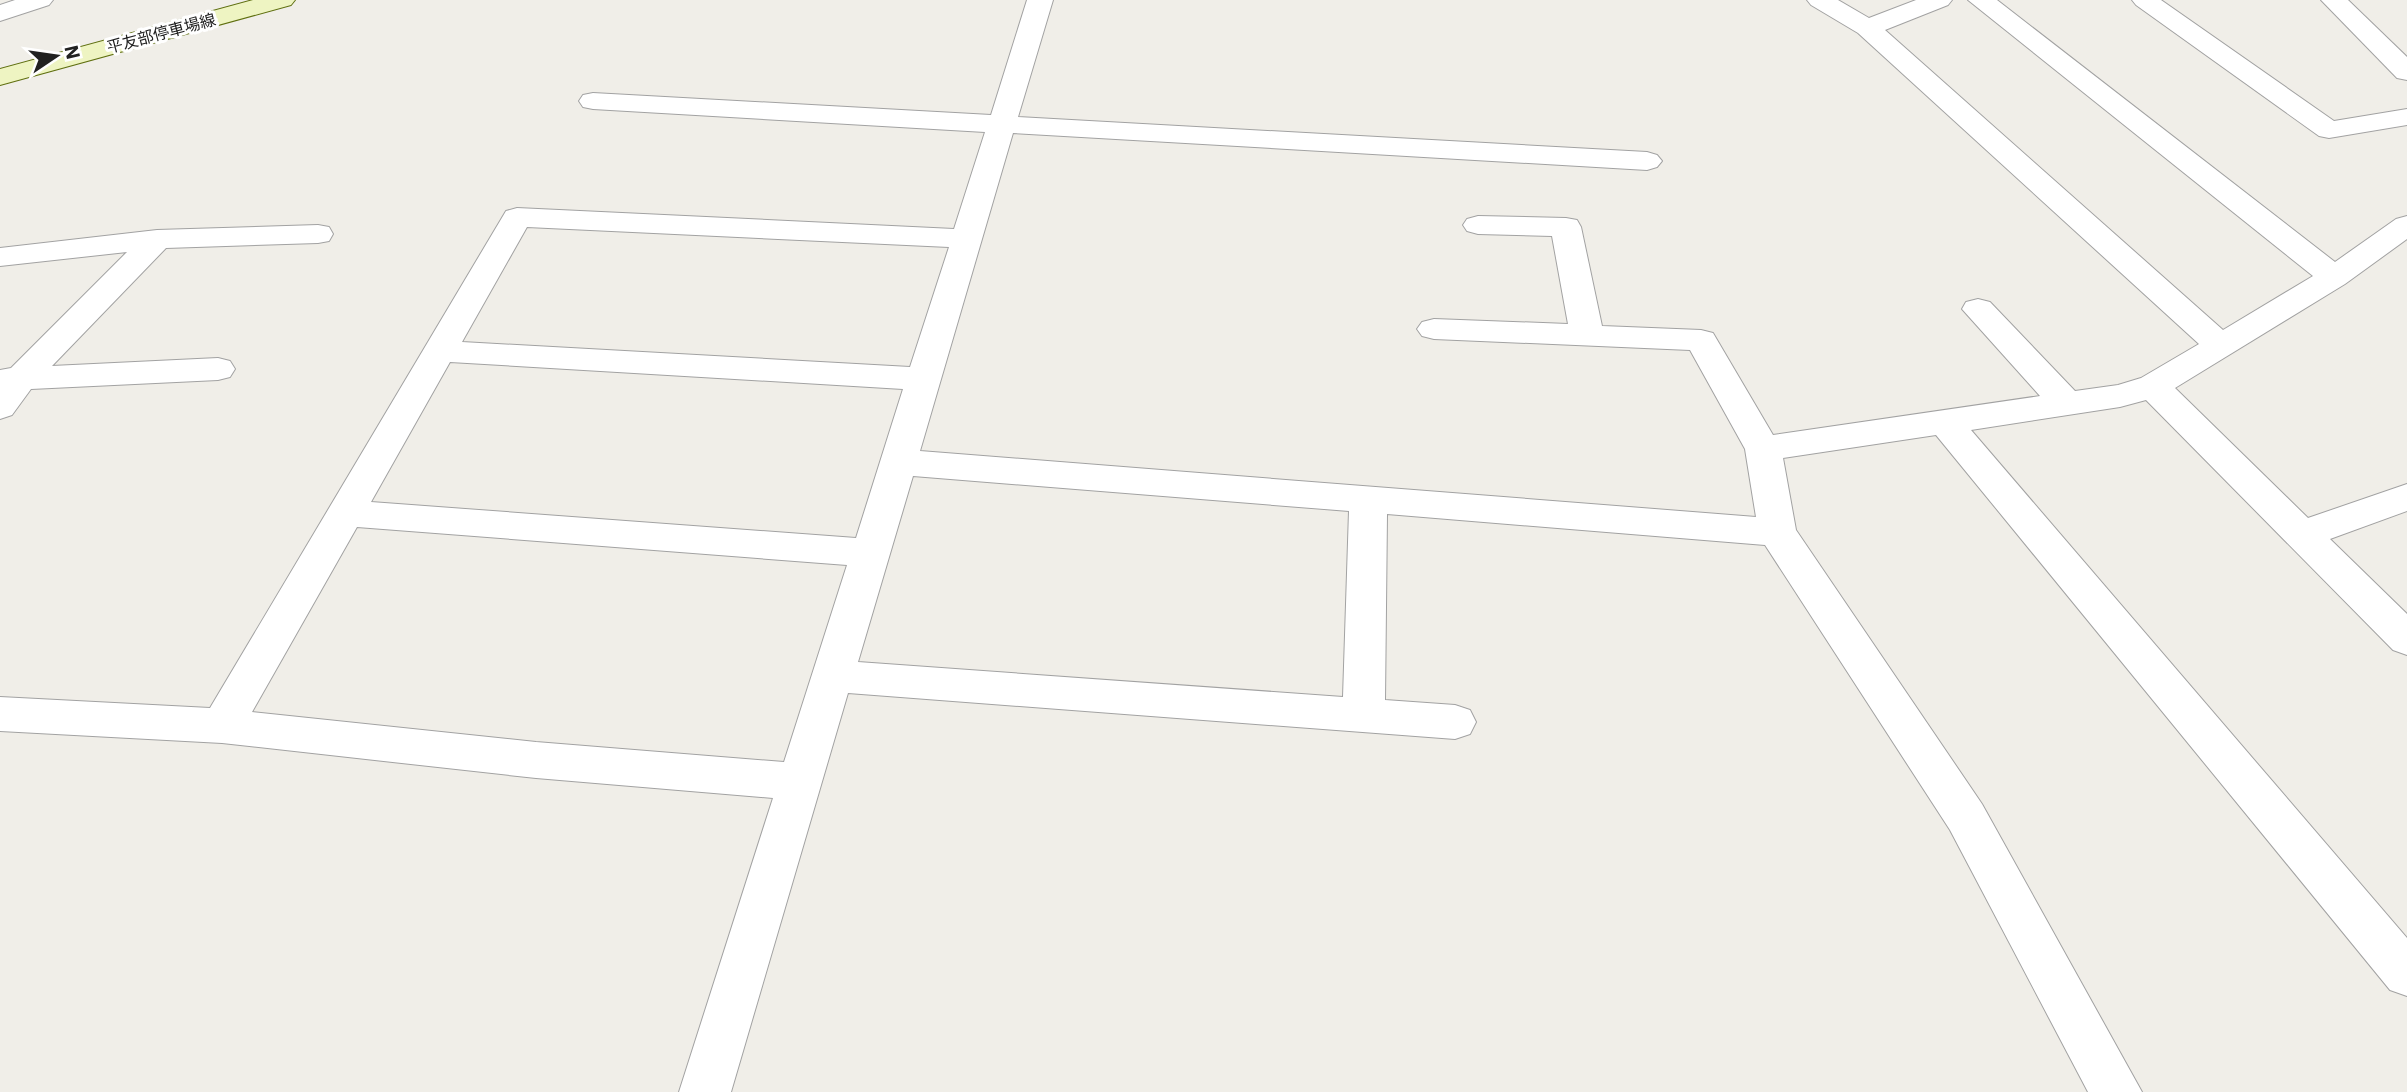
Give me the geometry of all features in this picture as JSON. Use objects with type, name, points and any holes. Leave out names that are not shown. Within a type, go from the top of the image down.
[{"type":"main road","name":"平友部停車場線","points":[[0,77],[282,0]]},
{"type":"street","points":[[0,13],[40,0]]},
{"type":"street","points":[[705,1092],[1040,0]]},
{"type":"street","points":[[1819,0],[1867,28],[2221,346]]},
{"type":"street","points":[[1867,28],[1940,0]]},
{"type":"street","points":[[1981,0],[2334,276]]},
{"type":"street","points":[[2145,0],[2329,130],[2407,117]]},
{"type":"street","points":[[2334,0],[2407,72]]},
{"type":"street","points":[[2365,31],[2407,35]]},
{"type":"street","points":[[593,101],[1647,161]]},
{"type":"street","points":[[222,726],[517,218],[967,239]]},
{"type":"street","points":[[1478,225],[1566,227],[1587,335]]},
{"type":"street","points":[[1763,449],[2120,396],[2153,386],[2334,276],[2407,225]]},
{"type":"street","points":[[0,257],[157,239],[318,233]]},
{"type":"street","points":[[0,407],[10,379],[157,239]]},
{"type":"street","points":[[1978,309],[2067,404]]},
{"type":"street","points":[[1434,330],[1701,340],[1763,449],[1777,532],[1966,817],[2116,1092]]},
{"type":"street","points":[[439,351],[924,379]]},
{"type":"street","points":[[10,379],[218,369]]},
{"type":"street","points":[[2153,386],[2407,639]]},
{"type":"street","points":[[1945,423],[2407,974]]},
{"type":"street","points":[[899,462],[1777,532]]},
{"type":"street","points":[[2303,534],[2407,497]]},
{"type":"street","points":[[1364,715],[1368,499]]},
{"type":"street","points":[[345,513],[870,553]]},
{"type":"street","points":[[833,676],[1455,722]]},
{"type":"street","points":[[0,713],[222,726],[536,760],[800,782]]}]
